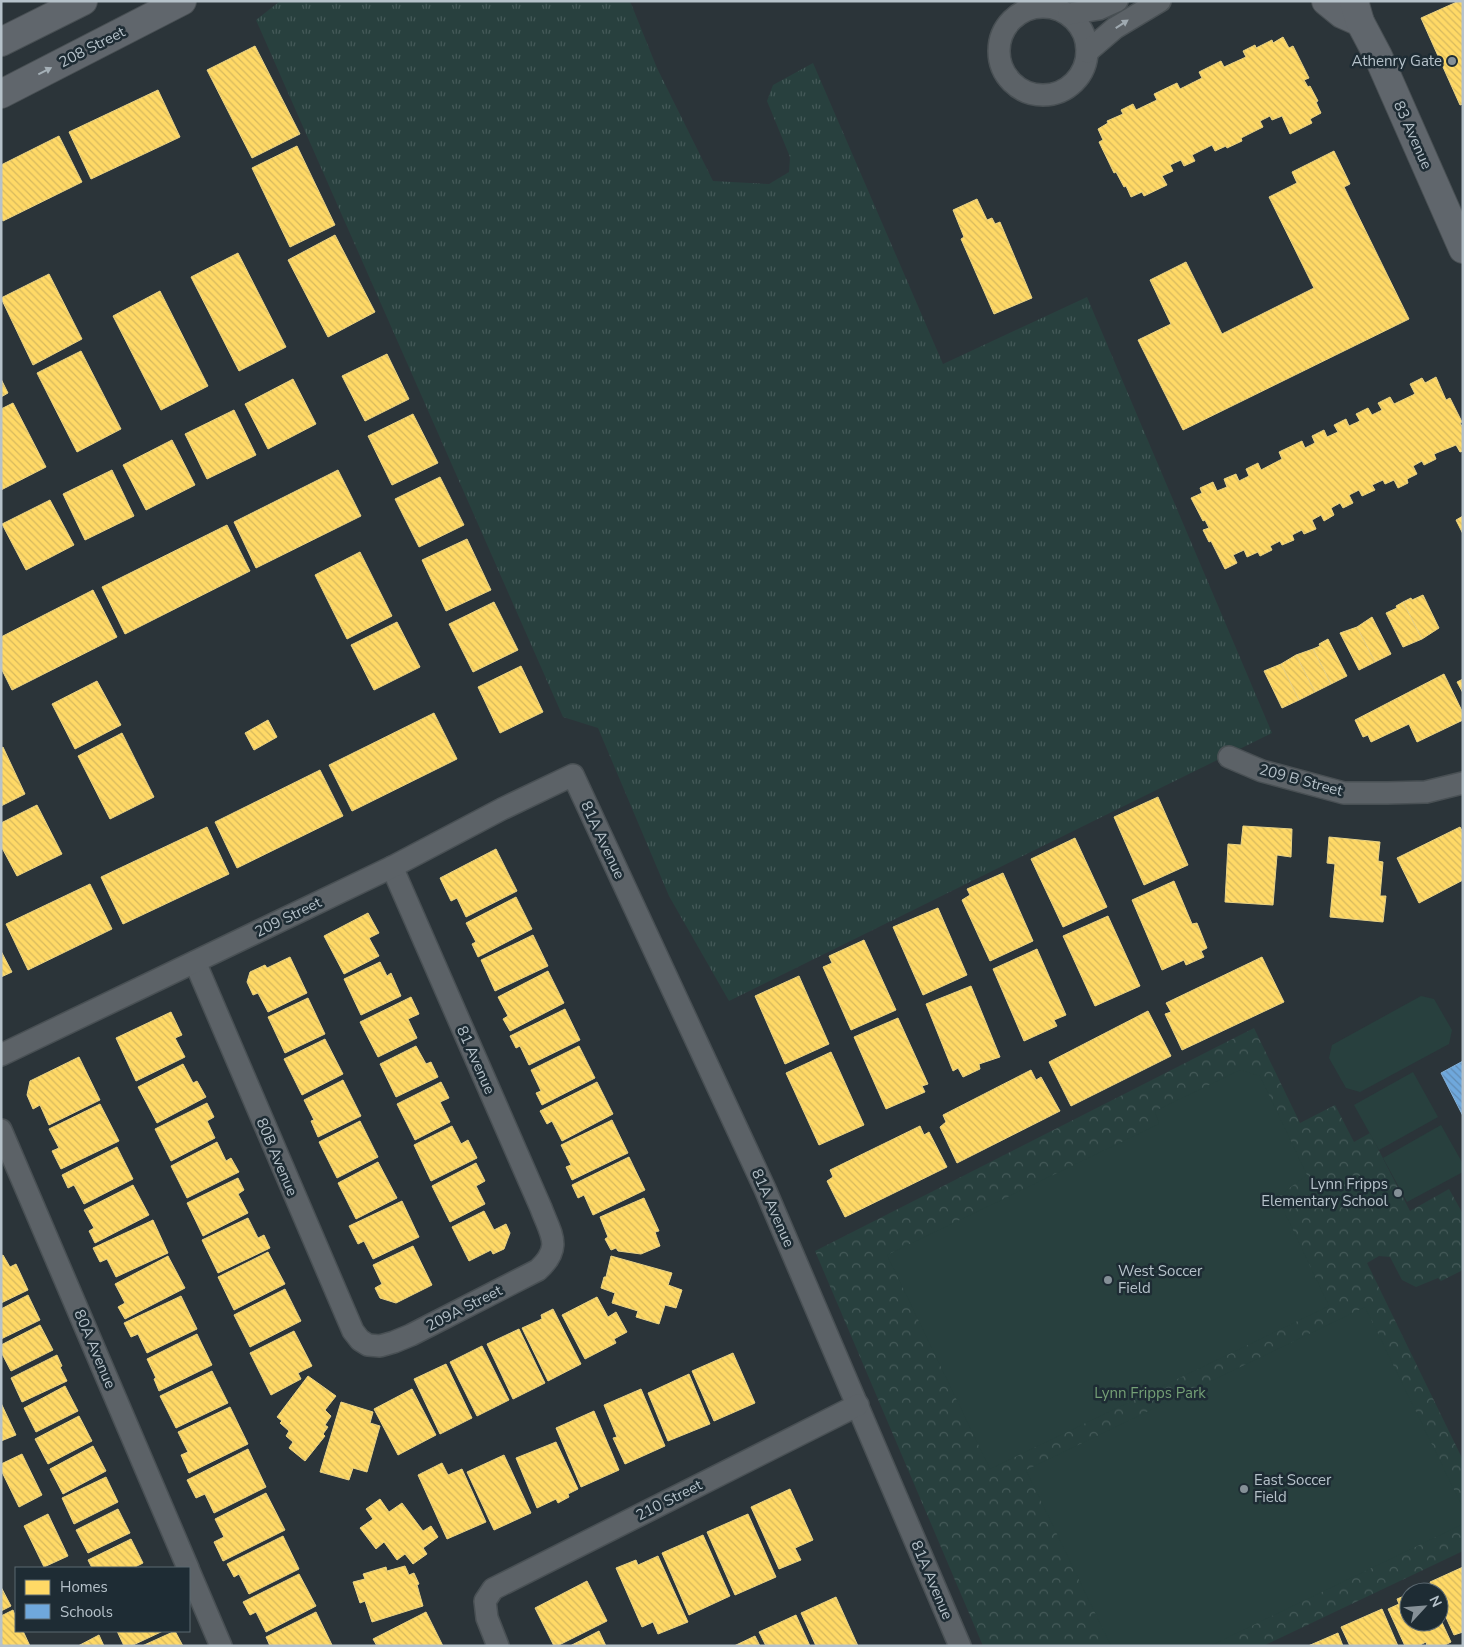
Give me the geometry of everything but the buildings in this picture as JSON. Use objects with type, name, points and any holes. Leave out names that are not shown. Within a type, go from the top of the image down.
[{"type":"main road","points":[[1,42],[83,1]]},
{"type":"main road","name":"208 Street","points":[[1,94],[182,1]]},
{"type":"main road","name":"83 Avenue","points":[[1326,1],[1342,14],[1357,12],[1463,249]]},
{"type":"street","points":[[1069,14],[1099,9],[1118,1]]},
{"type":"street","points":[[1087,52],[1115,28],[1160,1]]},
{"type":"street","points":[[1041,7],[1055,8],[1069,14],[1079,25],[1086,38],[1087,52],[1084,67],[1077,79],[1066,88],[1052,94],[1038,94],[1024,90],[1012,82],[1004,70],[1000,56],[1000,42],[1005,28],[1015,17],[1027,10],[1041,7]]},
{"type":"street","name":"209 B Street","points":[[1229,758],[1262,771],[1344,793],[1426,792],[1463,782]]},
{"type":"street","name":"209 Street","points":[[1,1055],[392,867],[502,809],[573,775]]},
{"type":"street","name":"81A Avenue","points":[[573,775],[765,1188],[960,1646]]},
{"type":"street","name":"81 Avenue","points":[[392,867],[541,1208],[551,1236],[552,1254]]},
{"type":"street","name":"80B Avenue","points":[[194,962],[343,1310],[353,1331],[360,1340],[368,1345]]},
{"type":"street","name":"80A Avenue","points":[[1,1130],[187,1567]]},
{"type":"street","name":"209A Street","points":[[368,1345],[380,1346],[411,1335],[522,1280],[548,1262],[552,1254]]},
{"type":"street","name":"210 Street","points":[[498,1646],[487,1618],[485,1601],[493,1589],[858,1405]]},
{"type":"street","name":"80A Avenue","points":[[190,1574],[221,1646]]},
{"type":"green space","points":[[280,1],[630,1],[657,68],[713,181],[769,184],[789,172],[790,157],[767,101],[773,85],[813,63],[943,364],[1087,297],[1272,733],[729,1001],[669,896],[598,728],[563,717],[256,20]]},
{"type":"green space","points":[[1421,996],[1434,999],[1452,1030],[1449,1044],[1360,1092],[1346,1088],[1329,1058],[1332,1045]]},
{"type":"green space","name":"Lynn Fripps Park","points":[[1254,1028],[1300,1123],[1335,1105],[1354,1142],[1370,1133],[1410,1211],[1449,1189],[1463,1214],[1463,1270],[1441,1281],[1438,1278],[1416,1287],[1402,1280],[1390,1257],[1379,1256],[1367,1263],[1463,1460],[1463,1551],[1263,1646],[983,1646],[815,1251]]},
{"type":"green space","name":"West Soccer Field","points":[[1240,1070],[1260,1076],[1307,1175],[1284,1192],[1276,1194],[1329,1306],[990,1469],[887,1255],[1159,1124],[1155,1111]]},
{"type":"green space","points":[[1413,1072],[1438,1117],[1379,1150],[1354,1105]]},
{"type":"green space","points":[[1441,1125],[1463,1164],[1463,1172],[1407,1202],[1383,1158]]},
{"type":"green space","name":"East Soccer Field","points":[[1365,1307],[1463,1508],[1463,1524],[1210,1646],[1111,1646],[1026,1470]]},
{"type":"place","name":"Athenry Gate","points":[[1452,61]]},
{"type":"place","name":"Lynn Fripps Elementary School","points":[[1398,1193]]},
{"type":"place","name":"West Soccer Field","points":[[1108,1280]]},
{"type":"place","name":"East Soccer Field","points":[[1244,1489]]}]
